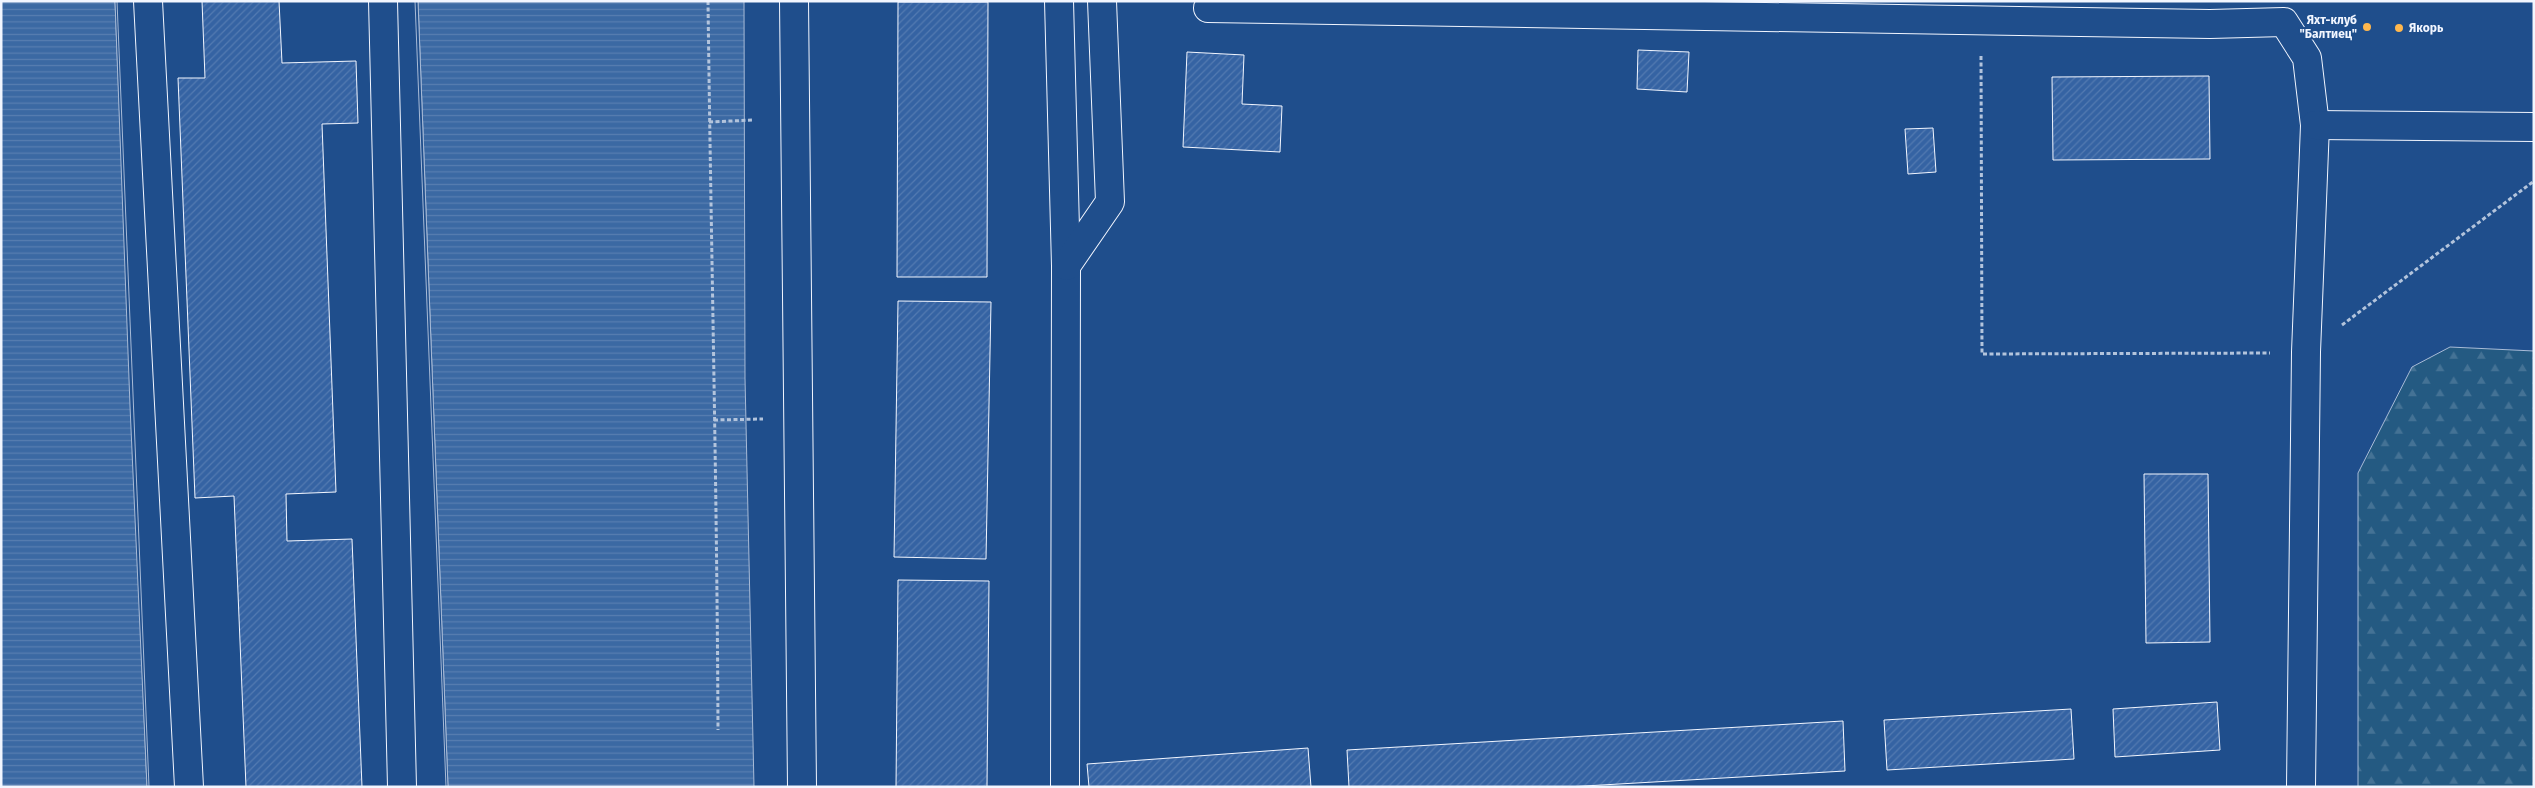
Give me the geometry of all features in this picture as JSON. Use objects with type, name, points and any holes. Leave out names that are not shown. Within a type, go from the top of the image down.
[{"type":"street","points":[[148,1],[190,787]]},
{"type":"street","points":[[383,1],[402,787]]},
{"type":"street","points":[[794,1],[802,787]]},
{"type":"street","points":[[1059,1],[1066,266],[1065,787]]},
{"type":"street","points":[[1066,266],[1110,202],[1102,1]]},
{"type":"street","points":[[1208,8],[2210,24],[2278,12],[2307,58],[2315,125],[2306,352],[2301,787]]},
{"type":"street","points":[[2315,125],[2534,127]]},
{"type":"path","points":[[708,1],[714,420],[717,492],[718,730]]},
{"type":"path","points":[[1980,20],[1982,354],[2306,352],[2534,181]]},
{"type":"path","points":[[710,122],[753,120]]},
{"type":"path","points":[[714,420],[772,419]]},
{"type":"green space","points":[[2450,347],[2534,351],[2534,787],[2358,787],[2358,473],[2412,367]]},
{"type":"shaded area","points":[[1,1],[115,1],[147,787],[1,787]]},
{"type":"shaded area","points":[[418,1],[744,1],[745,378],[754,787],[448,787]]},
{"type":"pier","points":[[115,1],[117,1],[149,787],[147,787],[130,406]]},
{"type":"pier","points":[[415,1],[418,1],[448,787],[446,787]]},
{"type":"building","points":[[202,1],[279,1],[282,63],[356,61],[358,123],[322,124],[336,492],[286,494],[287,541],[352,539],[362,787],[246,787],[234,496],[195,498],[178,78],[205,78]]},
{"type":"building","points":[[898,2],[988,2],[987,277],[897,277]]},
{"type":"building","points":[[1638,50],[1689,52],[1687,92],[1637,89]]},
{"type":"building","points":[[1187,52],[1244,55],[1242,104],[1282,106],[1280,152],[1183,147]]},
{"type":"building","points":[[2209,76],[2210,159],[2053,160],[2052,77]]},
{"type":"building","points":[[1933,128],[1936,172],[1908,174],[1905,129]]},
{"type":"building","points":[[898,301],[991,302],[986,559],[894,557]]},
{"type":"building","points":[[2144,474],[2208,474],[2210,642],[2146,643]]},
{"type":"building","points":[[898,580],[989,581],[987,787],[896,787]]},
{"type":"building","points":[[2217,702],[2220,750],[2115,757],[2113,709]]},
{"type":"building","points":[[2071,709],[2074,759],[1887,770],[1884,720]]},
{"type":"building","points":[[1843,721],[1845,771],[1567,787],[1349,787],[1347,750]]},
{"type":"building","points":[[1308,748],[1311,787],[1089,787],[1087,764]]},
{"type":"place","name":"Яхт-клуб \"Балтиец\"","points":[[2367,27]]},
{"type":"place","name":"Якорь","points":[[2399,28]]}]
